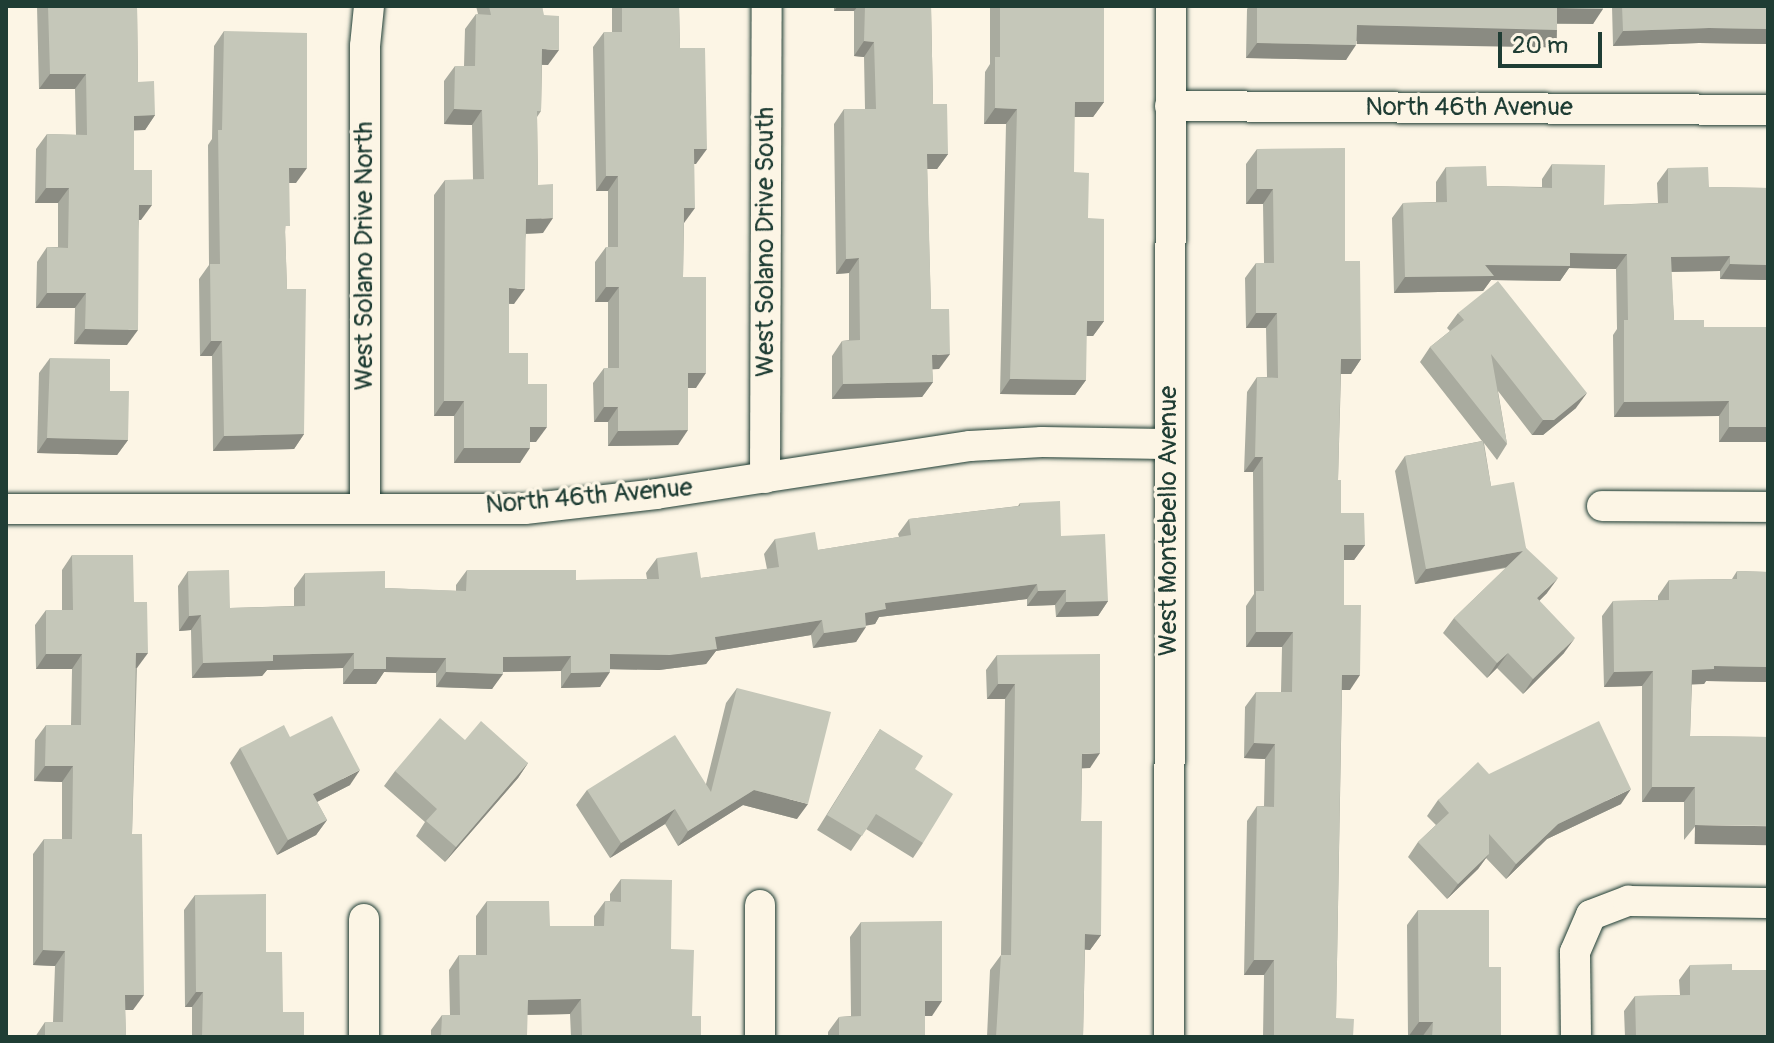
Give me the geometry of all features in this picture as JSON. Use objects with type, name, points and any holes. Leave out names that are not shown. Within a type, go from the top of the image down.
[{"type":"street","name":"West Solano Drive North","points":[[365,507],[365,46],[369,6]]},
{"type":"street","name":"West Solano Drive South","points":[[765,478],[767,6]]},
{"type":"street","name":"West Montebello Avenue","points":[[1169,1037],[1171,6]]},
{"type":"street","name":"North 46th Avenue","points":[[1170,106],[1768,110]]},
{"type":"street","name":"North 46th Avenue","points":[[6,509],[525,509],[765,478],[970,446],[1042,442],[1168,444]]},
{"type":"street","points":[[1602,506],[1768,507]]},
{"type":"street","points":[[1576,1037],[1575,952],[1591,915],[1628,901],[1768,903]]},
{"type":"street","points":[[760,905],[760,1037]]},
{"type":"street","points":[[364,919],[364,1037]]},
{"type":"building","points":[[48,6],[137,6],[138,82],[154,81],[155,115],[134,116],[134,170],[152,170],[152,205],[139,205],[138,330],[85,329],[86,293],[47,293],[47,247],[68,248],[69,188],[46,188],[47,134],[87,135],[86,74],[50,74]]},
{"type":"building","points":[[489,6],[542,6],[544,15],[559,16],[559,50],[542,49],[541,111],[537,111],[538,185],[553,184],[553,218],[526,219],[525,289],[509,288],[509,353],[528,353],[528,384],[547,384],[547,427],[530,427],[530,448],[464,448],[464,401],[444,401],[445,180],[484,179],[482,110],[454,109],[455,66],[475,66],[476,14],[491,15]]},
{"type":"building","points":[[622,6],[679,6],[680,48],[705,48],[707,149],[694,149],[695,208],[684,208],[683,277],[706,277],[706,373],[688,373],[688,430],[618,431],[618,407],[604,407],[604,368],[619,368],[619,287],[606,287],[606,247],[618,247],[618,176],[606,176],[604,32],[622,32]]},
{"type":"building","points":[[865,6],[931,6],[933,104],[947,104],[948,154],[927,154],[931,309],[949,309],[950,354],[932,355],[933,382],[843,384],[842,341],[860,340],[859,258],[846,259],[844,109],[876,109],[874,42],[864,41]]},
{"type":"building","points":[[1000,6],[1104,6],[1104,102],[1075,102],[1074,172],[1089,173],[1088,218],[1104,219],[1104,321],[1087,321],[1086,380],[1010,379],[1017,109],[995,108],[995,57],[1000,57]]},
{"type":"building","points":[[1257,6],[1603,6],[1603,9],[1557,8],[1557,30],[1357,25],[1356,45],[1257,43]]},
{"type":"building","points":[[1622,6],[1768,6],[1768,29],[1623,31]]},
{"type":"building","points":[[224,31],[307,33],[307,168],[289,168],[290,226],[285,226],[287,289],[306,289],[304,434],[224,436],[222,341],[211,341],[210,264],[220,264],[218,130],[222,130]]},
{"type":"building","points":[[1345,148],[1345,261],[1360,261],[1361,359],[1341,359],[1338,480],[1341,480],[1341,513],[1364,513],[1365,545],[1344,545],[1344,605],[1361,605],[1360,675],[1342,675],[1336,1018],[1354,1019],[1353,1037],[1274,1037],[1274,960],[1254,960],[1257,806],[1274,807],[1275,744],[1254,743],[1256,692],[1292,692],[1293,632],[1256,632],[1256,591],[1264,591],[1263,457],[1255,457],[1257,377],[1278,378],[1277,313],[1256,313],[1256,263],[1274,263],[1273,189],[1257,189],[1257,149]]},
{"type":"building","points":[[1552,164],[1605,165],[1604,205],[1668,203],[1668,168],[1708,167],[1709,187],[1768,188],[1768,265],[1730,264],[1730,256],[1671,257],[1674,320],[1704,320],[1704,327],[1768,327],[1768,427],[1729,427],[1729,401],[1624,402],[1627,254],[1570,253],[1570,266],[1485,265],[1494,276],[1405,277],[1403,203],[1447,202],[1446,167],[1486,166],[1487,186],[1552,188]]},
{"type":"building","points":[[1498,281],[1587,393],[1554,420],[1543,420],[1491,354],[1507,444],[1430,347],[1464,320],[1458,313]]},
{"type":"building","points":[[50,358],[110,359],[110,391],[129,391],[128,440],[47,438]]},
{"type":"building","points":[[1483,441],[1491,486],[1514,482],[1526,548],[1558,578],[1537,598],[1575,638],[1533,679],[1508,653],[1497,663],[1454,618],[1523,551],[1426,569],[1405,456]]},
{"type":"building","points":[[1060,501],[1061,536],[1105,534],[1108,601],[1066,602],[1066,590],[1038,591],[1037,584],[885,603],[886,609],[865,613],[866,627],[824,633],[822,620],[715,637],[717,649],[670,655],[610,654],[610,672],[571,673],[571,656],[503,657],[503,674],[446,672],[446,658],[386,657],[386,669],[354,669],[354,653],[273,655],[273,661],[203,663],[201,615],[189,616],[188,571],[229,570],[230,608],[305,606],[305,573],[385,571],[385,588],[466,591],[467,570],[576,570],[576,580],[659,579],[657,558],[697,552],[701,578],[779,567],[775,539],[815,532],[818,550],[911,535],[909,519],[1020,506],[1020,503]]},
{"type":"building","points":[[72,555],[133,555],[134,602],[147,602],[148,653],[136,653],[132,834],[142,834],[144,995],[125,995],[126,1037],[45,1037],[45,1022],[63,1022],[65,951],[43,950],[44,839],[72,839],[73,766],[45,766],[46,725],[81,725],[82,654],[46,654],[46,610],[73,610]]},
{"type":"building","points":[[1737,571],[1768,572],[1768,667],[1714,666],[1714,669],[1692,670],[1690,736],[1768,737],[1768,826],[1695,825],[1695,787],[1652,787],[1653,671],[1614,672],[1613,601],[1669,600],[1669,580],[1737,579]]},
{"type":"building","points":[[1100,654],[1100,753],[1082,754],[1081,821],[1102,821],[1101,935],[1085,934],[1083,1037],[996,1037],[1001,955],[1011,955],[1015,684],[998,684],[997,655]]},
{"type":"building","points":[[737,688],[831,712],[808,804],[754,790],[688,831],[675,809],[621,843],[587,790],[675,735],[711,792]]},
{"type":"building","points":[[332,716],[360,770],[313,794],[327,820],[288,840],[240,748],[284,725],[290,737]]},
{"type":"building","points":[[440,718],[465,740],[481,721],[528,763],[456,847],[426,821],[437,809],[395,771]]},
{"type":"building","points":[[1599,721],[1631,789],[1558,824],[1516,864],[1489,834],[1489,854],[1458,884],[1418,842],[1449,813],[1438,800],[1478,762],[1489,774]]},
{"type":"building","points":[[880,729],[923,756],[915,769],[953,794],[923,843],[876,814],[862,836],[827,815]]},
{"type":"building","points":[[621,879],[672,880],[671,949],[694,950],[692,1016],[701,1016],[701,1037],[582,1037],[581,999],[528,1000],[527,1037],[441,1037],[442,1015],[460,1015],[459,955],[487,955],[487,901],[549,901],[550,926],[604,926],[605,901],[621,902]]},
{"type":"building","points":[[266,894],[266,952],[282,952],[283,1012],[304,1012],[304,1037],[202,1037],[203,992],[196,992],[195,895]]},
{"type":"building","points":[[1418,910],[1489,910],[1489,967],[1501,967],[1501,1035],[1513,1037],[1432,1037],[1433,1022],[1419,1022]]},
{"type":"building","points":[[942,921],[942,1001],[925,1001],[925,1037],[839,1037],[839,1017],[861,1016],[861,922]]},
{"type":"building","points":[[1732,964],[1732,970],[1768,970],[1768,1037],[1636,1037],[1635,996],[1690,995],[1690,965]]}]
